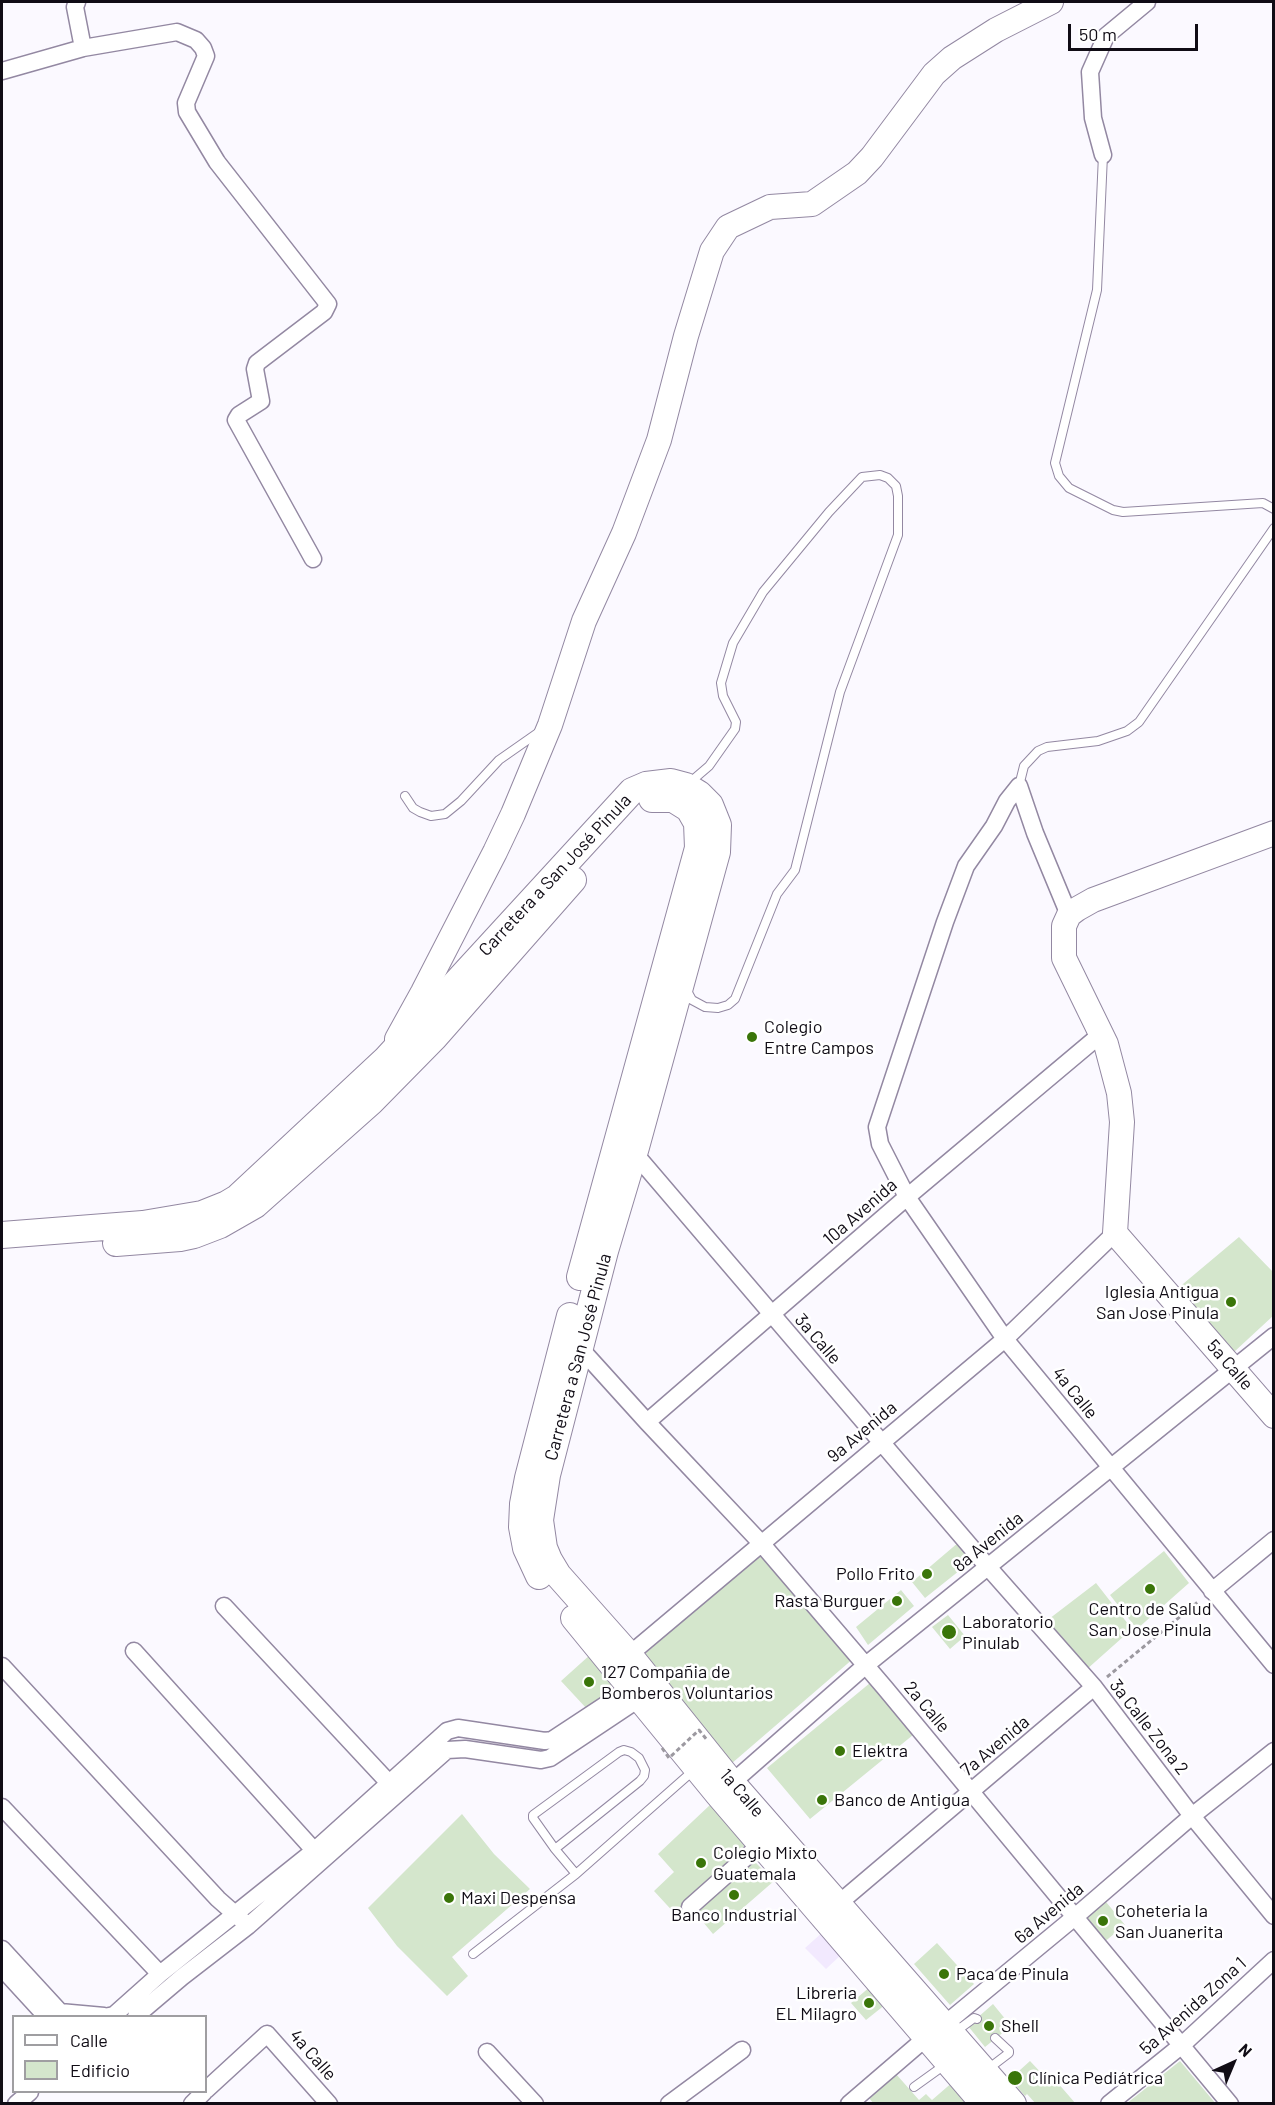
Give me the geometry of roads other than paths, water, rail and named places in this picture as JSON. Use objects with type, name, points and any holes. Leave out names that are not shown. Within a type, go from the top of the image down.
[{"type":"main road","name":"Carretera a San José Pinula","points":[[2,1235],[143,1224],[215,1210],[237,1198],[386,1059],[420,1019],[632,791],[646,784],[671,782],[686,786],[699,794],[710,806],[718,825],[717,852],[682,981],[584,1259],[523,1504],[522,1527],[528,1554],[537,1573],[564,1593]]},
{"type":"main road","name":"Carretera a San José Pinula","points":[[2,1251],[180,1238],[220,1225],[245,1212],[372,1101],[434,1038],[639,806],[652,799],[666,797],[680,802],[693,814],[698,823],[698,848],[626,1145],[605,1251],[545,1484],[540,1520],[547,1557],[564,1593]]},
{"type":"main road","name":"1a Calle","points":[[564,1593],[629,1655],[725,1788],[768,1838],[941,2032],[985,2071],[1013,2103]]},
{"type":"main road","name":"1a Calle","points":[[564,1593],[636,1693],[697,1768],[725,1788]]},
{"type":"main road","name":"1a Calle","points":[[768,1838],[838,1904],[941,2032],[948,2062],[984,2103]]},
{"type":"street","points":[[76,2],[83,48]]},
{"type":"street","points":[[386,1059],[500,842],[550,724],[584,621],[624,533],[659,440],[686,336],[712,251],[728,227],[770,207],[813,204],[857,173],[872,157],[934,74],[952,58],[996,30],[1051,2]]},
{"type":"street","points":[[1103,155],[1093,118],[1090,72],[1106,36],[1147,2]]},
{"type":"street","points":[[2,71],[83,48],[177,32],[196,40],[203,48],[206,56],[186,103],[187,112],[218,162],[328,304],[324,312],[257,363],[255,367],[261,401],[239,415],[236,420],[313,559]]},
{"type":"street","points":[[1019,786],[1035,833],[1069,915]]},
{"type":"street","name":"4a Calle","points":[[1019,786],[1006,801],[994,826],[966,866],[945,922],[877,1127],[880,1144],[907,1197],[1005,1339],[1274,1665]]},
{"type":"street","points":[[1115,1233],[1122,1122],[1113,1067],[1101,1034],[1064,958],[1064,926],[1069,915],[1094,900],[1274,833]]},
{"type":"street","name":"10a Avenida","points":[[647,1422],[907,1197],[1101,1034]]},
{"type":"street","name":"3a Calle","points":[[626,1145],[988,1567]]},
{"type":"street","name":"9a Avenida","points":[[629,1655],[1005,1339],[1115,1233]]},
{"type":"street","name":"5a Calle","points":[[1115,1233],[1274,1416]]},
{"type":"street","name":"8a Avenida","points":[[725,1788],[866,1665],[1274,1336]]},
{"type":"street","name":"2a Calle","points":[[580,1348],[761,1543],[972,1791],[1230,2103]]},
{"type":"street","points":[[1212,1591],[1274,1540]]},
{"type":"street","name":"3a Calle Zona 2","points":[[988,1567],[1094,1687],[1192,1816],[1274,1916]]},
{"type":"street","points":[[224,1606],[389,1783]]},
{"type":"street","points":[[134,1651],[319,1856]]},
{"type":"street","points":[[2,1666],[235,1915],[248,1926]]},
{"type":"street","name":"7a Avenida","points":[[838,1904],[1094,1687]]},
{"type":"street","points":[[137,2015],[248,1926],[389,1783],[447,1731],[458,1728],[544,1741],[552,1740],[636,1693]]},
{"type":"street","points":[[114,2015],[160,1974],[235,1915],[319,1856],[447,1750],[465,1749],[541,1760],[550,1758],[636,1693]]},
{"type":"street","name":"6a Avenida","points":[[849,2103],[941,2032],[1192,1816],[1274,1751]]},
{"type":"street","points":[[2,1807],[160,1974]]},
{"type":"street","points":[[690,1907],[768,1838]]},
{"type":"street","points":[[2,1948],[60,2012],[93,2015]]},
{"type":"street","name":"5a Avenida Zona 1","points":[[1109,2103],[1182,2045],[1274,1960]]},
{"type":"street","points":[[2,1968],[45,2015]]},
{"type":"street","name":"4a Calle","points":[[207,2089],[267,2034],[329,2103]]},
{"type":"street","points":[[669,2103],[742,2050]]},
{"type":"street","points":[[487,2052],[535,2103]]},
{"type":"street","points":[[16,2103],[28,2093]]},
{"type":"lane","points":[[1103,155],[1097,290],[1055,463],[1059,476],[1069,488],[1113,510],[1123,512],[1263,503],[1274,509]]},
{"type":"lane","points":[[682,981],[692,1000],[705,1007],[718,1008],[728,1005],[735,999],[777,894],[795,870],[840,692],[898,536],[898,496],[896,486],[888,478],[880,475],[862,477],[829,512],[763,592],[733,643],[721,683],[723,696],[736,722],[735,729],[709,766],[686,786]]},
{"type":"lane","points":[[1019,786],[1024,766],[1038,751],[1047,747],[1098,741],[1127,730],[1139,722],[1274,528]]},
{"type":"lane","points":[[405,796],[413,808],[420,812],[431,816],[445,814],[461,801],[499,760],[550,724]]},
{"type":"lane","points":[[555,1849],[640,1781],[645,1770],[639,1758],[631,1752],[624,1750],[619,1752],[533,1815],[555,1849],[576,1874]]},
{"type":"lane","points":[[473,1954],[576,1874],[697,1768]]},
{"type":"lane","points":[[941,2032],[974,2018],[977,2019]]},
{"type":"lane","points":[[985,2071],[1009,2053],[995,2038]]},
{"type":"lane","points":[[914,2086],[948,2062]]},
{"type":"place","name":"Colegio Entre Campos","points":[[752,1037]]},
{"type":"place","name":"Iglesia Antigua San Jose Pinula","points":[[1231,1302]]},
{"type":"place","name":"Pollo Frito","points":[[927,1574]]},
{"type":"place","name":"Centro de Salud San Jose Pinula","points":[[1150,1589]]},
{"type":"place","name":"Rasta Burguer","points":[[897,1601]]},
{"type":"place","name":"Laboratorio Pinulab","points":[[949,1632]]},
{"type":"place","name":"127 Compañia de Bomberos Voluntarios","points":[[589,1682]]},
{"type":"place","name":"Elektra","points":[[840,1751]]},
{"type":"place","name":"Banco de Antigua","points":[[822,1800]]},
{"type":"place","name":"Colegio Mixto Guatemala","points":[[701,1863]]},
{"type":"place","name":"Banco Industrial","points":[[734,1895]]},
{"type":"place","name":"Maxi Despensa","points":[[449,1898]]},
{"type":"place","name":"Coheteria la San Juanerita","points":[[1103,1921]]},
{"type":"place","name":"Paca de Pinula","points":[[944,1974]]},
{"type":"place","name":"Libreria EL Milagro","points":[[869,2003]]},
{"type":"place","name":"Shell","points":[[989,2026]]},
{"type":"place","name":"Clínica Pediátrica","points":[[1015,2078]]}]
